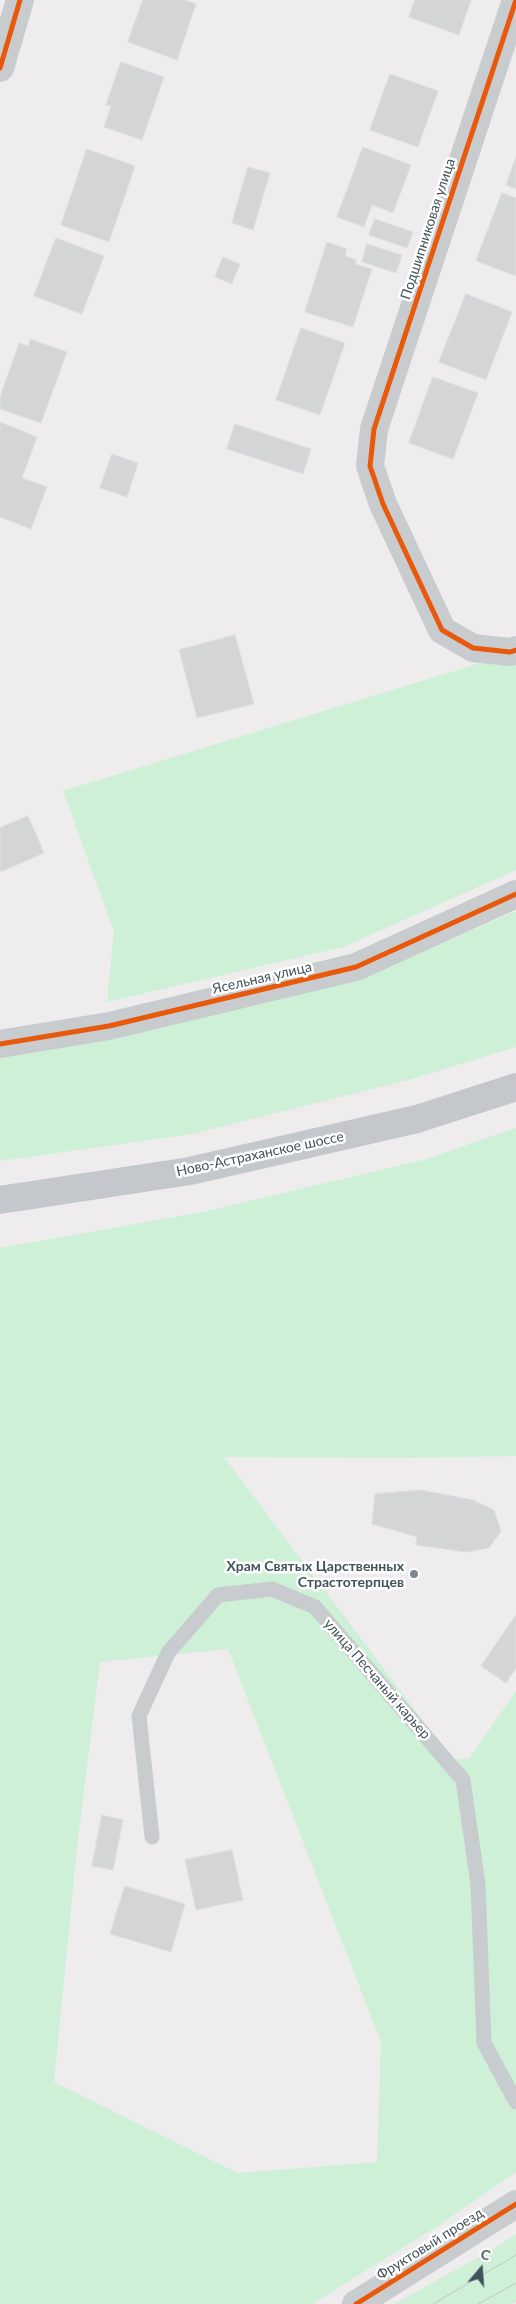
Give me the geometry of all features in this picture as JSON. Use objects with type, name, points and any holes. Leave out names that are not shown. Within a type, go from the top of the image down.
[{"type":"main road","name":"Ново-Астраханское шоссе","points":[[0,1200],[190,1171],[417,1120],[516,1087]]},
{"type":"street","points":[[0,68],[20,0]]},
{"type":"street","name":"Подшипниковая улица","points":[[516,0],[374,429],[370,466],[383,504],[442,630],[473,648],[510,652],[516,650]]},
{"type":"street","name":"Ясельная улица","points":[[0,1044],[109,1026],[356,967],[516,894]]},
{"type":"street","name":"Фруктовый проезд","points":[[356,2304],[516,2204]]},
{"type":"lane","name":"улица Песчаный карьер","points":[[152,1837],[139,1716],[168,1653],[218,1596],[272,1589],[315,1607],[464,1780],[478,1884],[484,2043],[516,2102]]},
{"type":"green space","points":[[516,652],[516,870],[343,947],[107,1002],[114,932],[63,791]]},
{"type":"green space","points":[[516,911],[516,1047],[412,1079],[192,1134],[0,1161],[0,1057],[109,1040],[358,980]]},
{"type":"green space","points":[[516,1128],[516,1456],[400,1458],[224,1457],[452,1759],[469,1759],[516,1691],[516,2172],[438,2226],[312,2304],[0,2304],[0,1248],[203,1212],[423,1160]],"holes":[[[228,1649],[381,2042],[377,2162],[238,2173],[54,2082],[77,1848],[100,1662]]]},
{"type":"green space","points":[[516,2234],[516,2302],[512,2304],[394,2304],[495,2248]]},
{"type":"building","points":[[143,0],[184,0],[196,4],[177,60],[128,42]]},
{"type":"building","points":[[415,0],[471,0],[459,35],[409,17]]},
{"type":"building","points":[[121,62],[164,77],[142,140],[104,127],[111,106],[106,105]]},
{"type":"building","points":[[390,74],[438,91],[418,147],[370,130]]},
{"type":"building","points":[[363,147],[411,165],[393,213],[372,205],[364,227],[337,217]]},
{"type":"building","points":[[87,149],[135,166],[109,242],[61,225]]},
{"type":"building","points":[[516,157],[516,189],[506,185]]},
{"type":"building","points":[[248,167],[270,173],[253,230],[232,223]]},
{"type":"building","points":[[502,193],[516,198],[516,276],[476,261]]},
{"type":"building","points":[[375,219],[413,232],[407,248],[369,235]]},
{"type":"building","points":[[56,238],[104,256],[82,314],[34,296]]},
{"type":"building","points":[[327,242],[347,249],[345,256],[357,260],[355,264],[372,269],[353,327],[305,312]]},
{"type":"building","points":[[367,244],[402,255],[396,273],[362,262]]},
{"type":"building","points":[[223,257],[240,264],[232,284],[215,277]]},
{"type":"building","points":[[466,294],[512,312],[486,380],[439,362]]},
{"type":"building","points":[[301,328],[345,343],[320,415],[276,400]]},
{"type":"building","points":[[30,339],[67,352],[41,423],[0,409],[0,397],[19,343],[28,346]]},
{"type":"building","points":[[433,377],[478,393],[453,459],[409,443]]},
{"type":"building","points":[[0,422],[37,437],[22,478],[47,487],[31,529],[0,517]]},
{"type":"building","points":[[235,424],[311,449],[303,474],[227,449]]},
{"type":"building","points":[[112,454],[138,463],[127,497],[100,488]]},
{"type":"building","points":[[235,635],[254,704],[197,718],[179,650]]},
{"type":"building","points":[[28,816],[44,853],[0,872],[0,828]]},
{"type":"building","points":[[421,1490],[473,1500],[494,1510],[501,1531],[489,1548],[466,1552],[416,1545],[417,1537],[372,1524],[375,1494]]},
{"type":"building","points":[[516,1615],[516,1668],[506,1683],[481,1666]]},
{"type":"building","points":[[102,1815],[123,1820],[113,1870],[92,1866]]},
{"type":"building","points":[[232,1850],[243,1900],[196,1910],[185,1860]]},
{"type":"building","points":[[125,1886],[185,1904],[171,1952],[110,1934]]},
{"type":"tram line","points":[[433,2304],[516,2255]]},
{"type":"tram line","points":[[478,2304],[516,2283]]},
{"type":"cycle path","points":[[0,68],[20,0]]},
{"type":"cycle path","points":[[516,0],[374,429],[370,466],[383,504],[442,630],[473,648],[510,652],[516,650]]},
{"type":"cycle path","points":[[0,1044],[109,1026],[356,967],[516,894]]},
{"type":"cycle path","points":[[356,2304],[516,2204]]},
{"type":"place","name":"Храм Святых Царственных Страстотерпцев","points":[[414,1574]]}]
